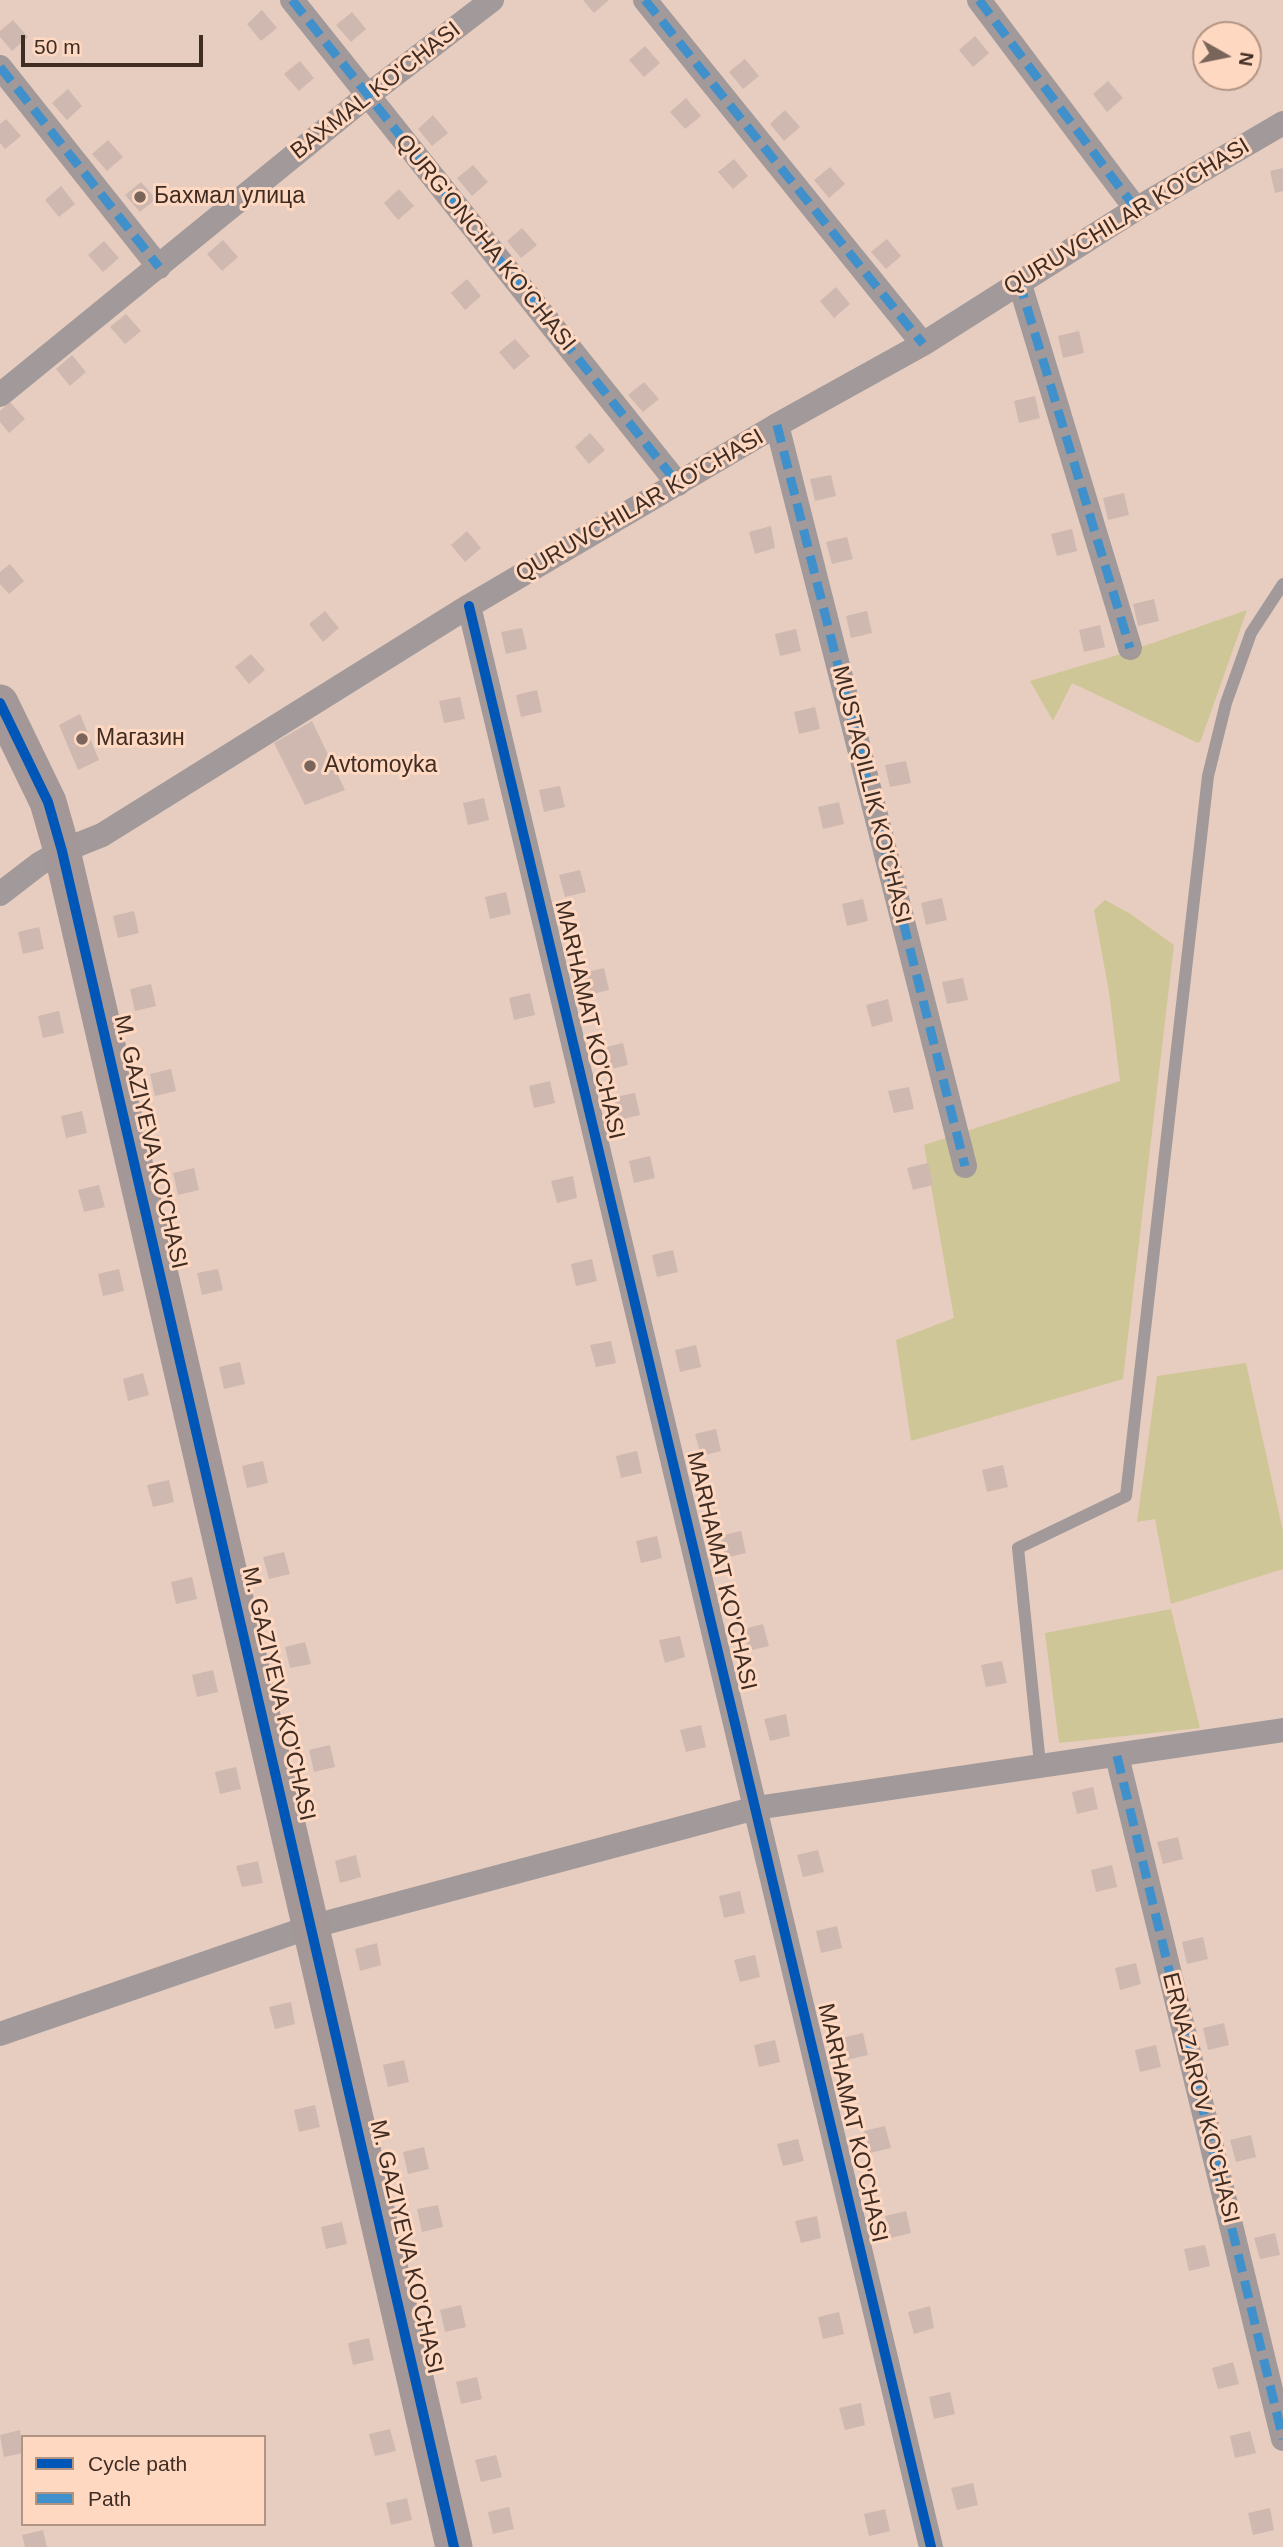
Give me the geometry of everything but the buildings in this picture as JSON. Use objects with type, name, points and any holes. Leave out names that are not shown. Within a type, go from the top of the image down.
[{"type":"street","name":"QURG'ONCHA KO'CHASI","points":[[292,0],[678,484]]},
{"type":"street","name":"BAХMAL KO'CHASI","points":[[0,395],[368,96],[492,0]]},
{"type":"street","points":[[645,0],[923,344]]},
{"type":"street","points":[[979,0],[1136,209]]},
{"type":"street","points":[[0,67],[159,267]]},
{"type":"street","name":"QURUVCHILAR KO'CHASI","points":[[0,894],[39,864],[62,851],[102,835],[469,606],[777,425],[923,344],[1136,209],[1283,123]]},
{"type":"street","points":[[1019,281],[1130,648]]},
{"type":"street","name":"MUSTAQILLIK KO'CHASI","points":[[777,425],[965,1166]]},
{"type":"street","name":"MARHAMAT KO'CHASI","points":[[469,606],[931,2547]]},
{"type":"street","name":"M. GAZIYEVA KO'CHASI","points":[[0,703],[48,803],[62,851],[454,2547]]},
{"type":"street","points":[[0,2034],[310,1927],[757,1808],[1283,1730]]},
{"type":"street","name":"ERNAZAROV KO'CHASI","points":[[1117,1756],[1283,2439]]},
{"type":"lane","points":[[1040,1764],[1018,1548],[1126,1496],[1208,776],[1226,703],[1251,633],[1283,584]]},
{"type":"shaded area","points":[[1247,610],[1198,743],[1072,683],[1053,721],[1030,681],[1121,654]]},
{"type":"shaded area","points":[[1105,900],[1129,913],[1174,945],[1123,1379],[911,1441],[896,1340],[954,1318],[924,1145],[1120,1081],[1109,992],[1094,910]]},
{"type":"shaded area","points":[[1246,1363],[1283,1531],[1283,1569],[1171,1604],[1155,1519],[1137,1522],[1157,1376]]},
{"type":"shaded area","points":[[1171,1609],[1200,1728],[1059,1743],[1045,1633]]},
{"type":"marked path","points":[[292,0],[678,484]]},
{"type":"marked path","points":[[645,0],[923,344]]},
{"type":"marked path","points":[[979,0],[1136,209]]},
{"type":"marked path","points":[[0,67],[159,267]]},
{"type":"marked path","points":[[1019,281],[1130,648]]},
{"type":"marked path","points":[[777,425],[965,1166]]},
{"type":"marked path","points":[[1117,1756],[1283,2439]]},
{"type":"cycle path","points":[[469,606],[931,2547]]},
{"type":"cycle path","points":[[0,703],[48,802],[62,851],[454,2547]]},
{"type":"place","name":"Бахмал улица","points":[[140,197]]},
{"type":"place","name":"Магазин","points":[[82,739]]},
{"type":"place","name":"Avtomoyka","points":[[310,766]]}]
